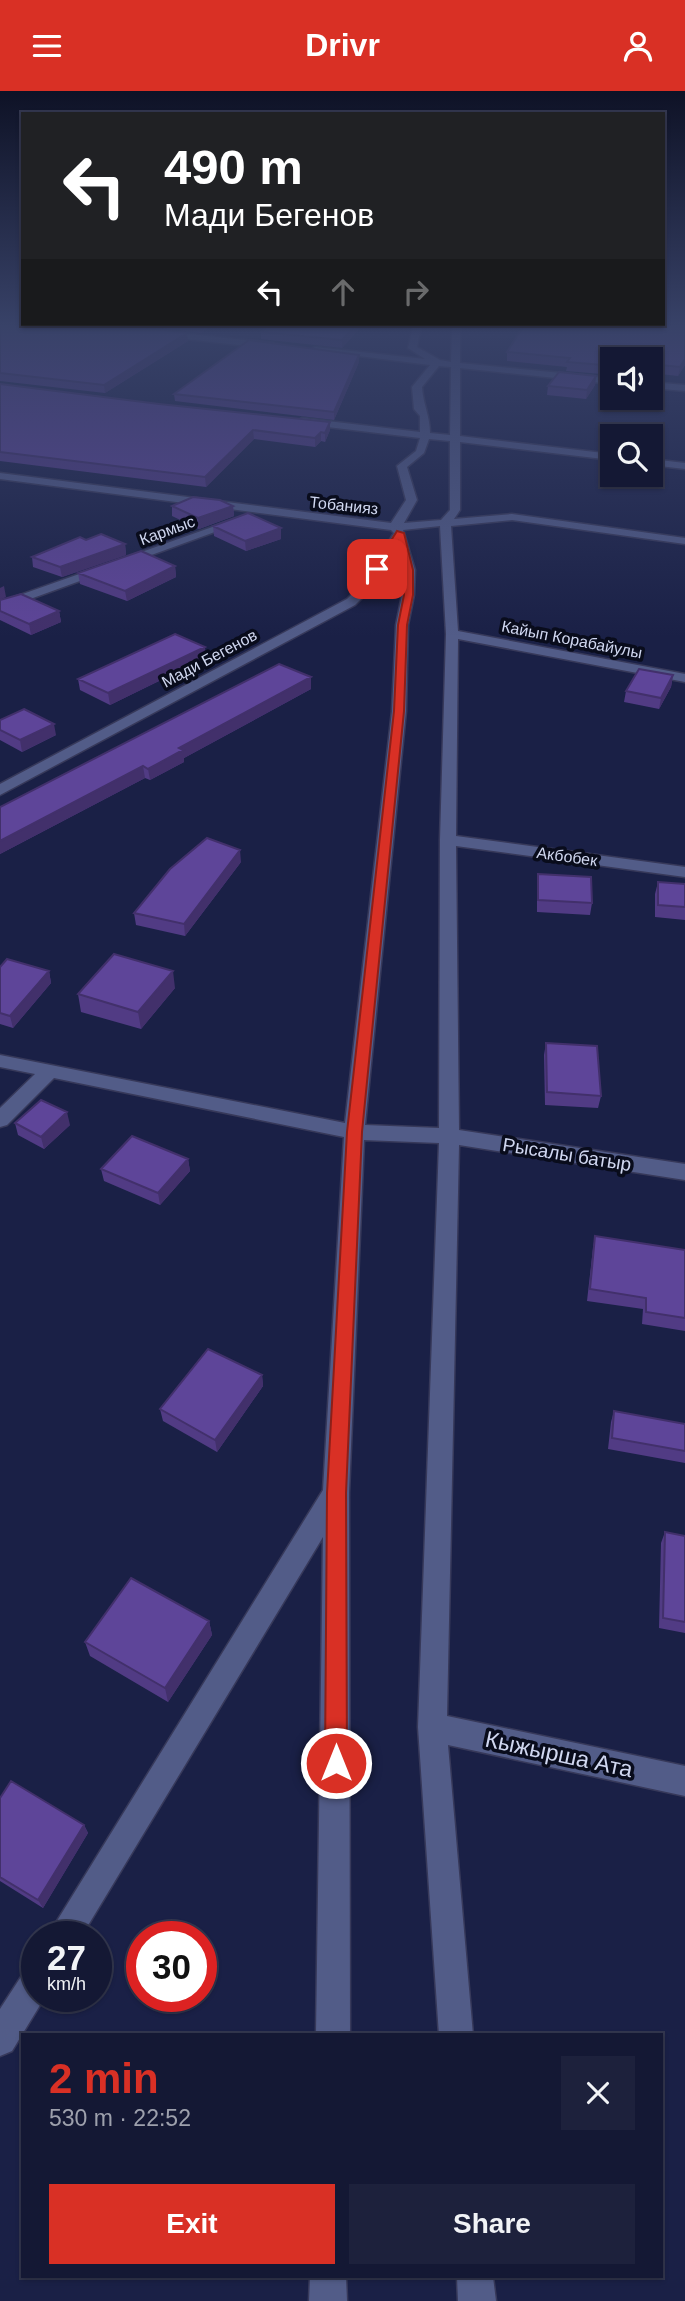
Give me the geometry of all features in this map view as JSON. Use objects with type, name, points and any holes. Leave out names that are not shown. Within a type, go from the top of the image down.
[{"type":"street","points":[[344,430],[399,442],[420,455],[425,446],[425,430]]},
{"type":"street","points":[[455,430],[454,510],[445,522],[452,634],[448,840],[449,1136],[432,1727],[456,2033]]},
{"type":"street","points":[[399,442],[425,435],[600,456]]},
{"type":"street","name":"Мади Бегенов","points":[[0,790],[351,602],[366,587],[412,501],[402,473],[399,442]]},
{"type":"street","points":[[663,462],[685,465]]},
{"type":"street","name":"Тобанияз","points":[[0,476],[397,530],[445,522],[512,517],[685,541]]},
{"type":"street","name":"Кармыс","points":[[0,607],[265,512]]},
{"type":"street","points":[[333,2033],[336,1493],[354,1132],[399,711],[402,625],[408,595],[409,570],[397,530]]},
{"type":"street","name":"Кайып Корабайулы","points":[[452,634],[685,678]]},
{"type":"street","name":"Акбобек","points":[[448,840],[685,871]]},
{"type":"street","name":"Рысалы батыр","points":[[0,1061],[354,1132],[449,1136],[685,1172]]},
{"type":"street","points":[[0,1120],[49,1072]]},
{"type":"street","points":[[73,1921],[336,1493]]},
{"type":"street","name":"Кыжырша Ата","points":[[432,1727],[685,1781]]},
{"type":"street","points":[[0,2039],[21,2006]]},
{"type":"street","points":[[328,2278],[328,2301]]},
{"type":"street","points":[[475,2278],[477,2301]]},
{"type":"building","points":[[0,430],[253,430],[205,477],[0,452]]},
{"type":"building","points":[[254,430],[326,430],[315,438]]},
{"type":"building","points":[[193,497],[220,500],[233,506],[198,518],[172,506]]},
{"type":"building","points":[[248,513],[281,528],[245,541],[213,526]]},
{"type":"building","points":[[101,534],[125,544],[60,567],[32,557],[80,537],[86,540]]},
{"type":"building","points":[[141,551],[175,566],[125,591],[78,573]]},
{"type":"building","points":[[21,594],[59,611],[29,624],[0,611],[0,600]]},
{"type":"building","points":[[175,634],[205,647],[108,693],[78,679]]},
{"type":"building","points":[[279,664],[311,677],[179,748],[183,750],[148,769],[143,766],[0,841],[0,807]]},
{"type":"building","points":[[639,669],[673,675],[661,698],[626,691]]},
{"type":"building","points":[[24,709],[54,724],[20,740],[0,730],[0,720]]},
{"type":"building","points":[[207,838],[240,850],[184,924],[134,913],[170,869]]},
{"type":"building","points":[[538,874],[591,877],[592,903],[538,900]]},
{"type":"building","points":[[658,882],[685,884],[685,907],[658,905]]},
{"type":"building","points":[[114,954],[173,971],[138,1012],[78,994]]},
{"type":"building","points":[[7,959],[49,971],[10,1016],[0,1013],[0,967]]},
{"type":"building","points":[[546,1043],[597,1046],[601,1096],[547,1092]]},
{"type":"building","points":[[41,1100],[67,1112],[41,1137],[15,1123]]},
{"type":"building","points":[[132,1136],[188,1159],[158,1193],[101,1169]]},
{"type":"building","points":[[595,1236],[685,1250],[685,1318],[646,1312],[646,1298],[590,1289]]},
{"type":"building","points":[[208,1349],[262,1375],[215,1440],[160,1409]]},
{"type":"building","points":[[614,1411],[685,1424],[685,1451],[612,1438]]},
{"type":"building","points":[[665,1532],[685,1536],[685,1622],[663,1618]]},
{"type":"building","points":[[131,1578],[209,1621],[165,1688],[85,1642]]},
{"type":"building","points":[[11,1781],[84,1825],[38,1900],[0,1877],[0,1798]]},
{"type":"route","points":[[336,1763],[336,1493],[354,1132],[399,711],[402,625],[408,595],[409,570],[400,533],[377,569]]}]
